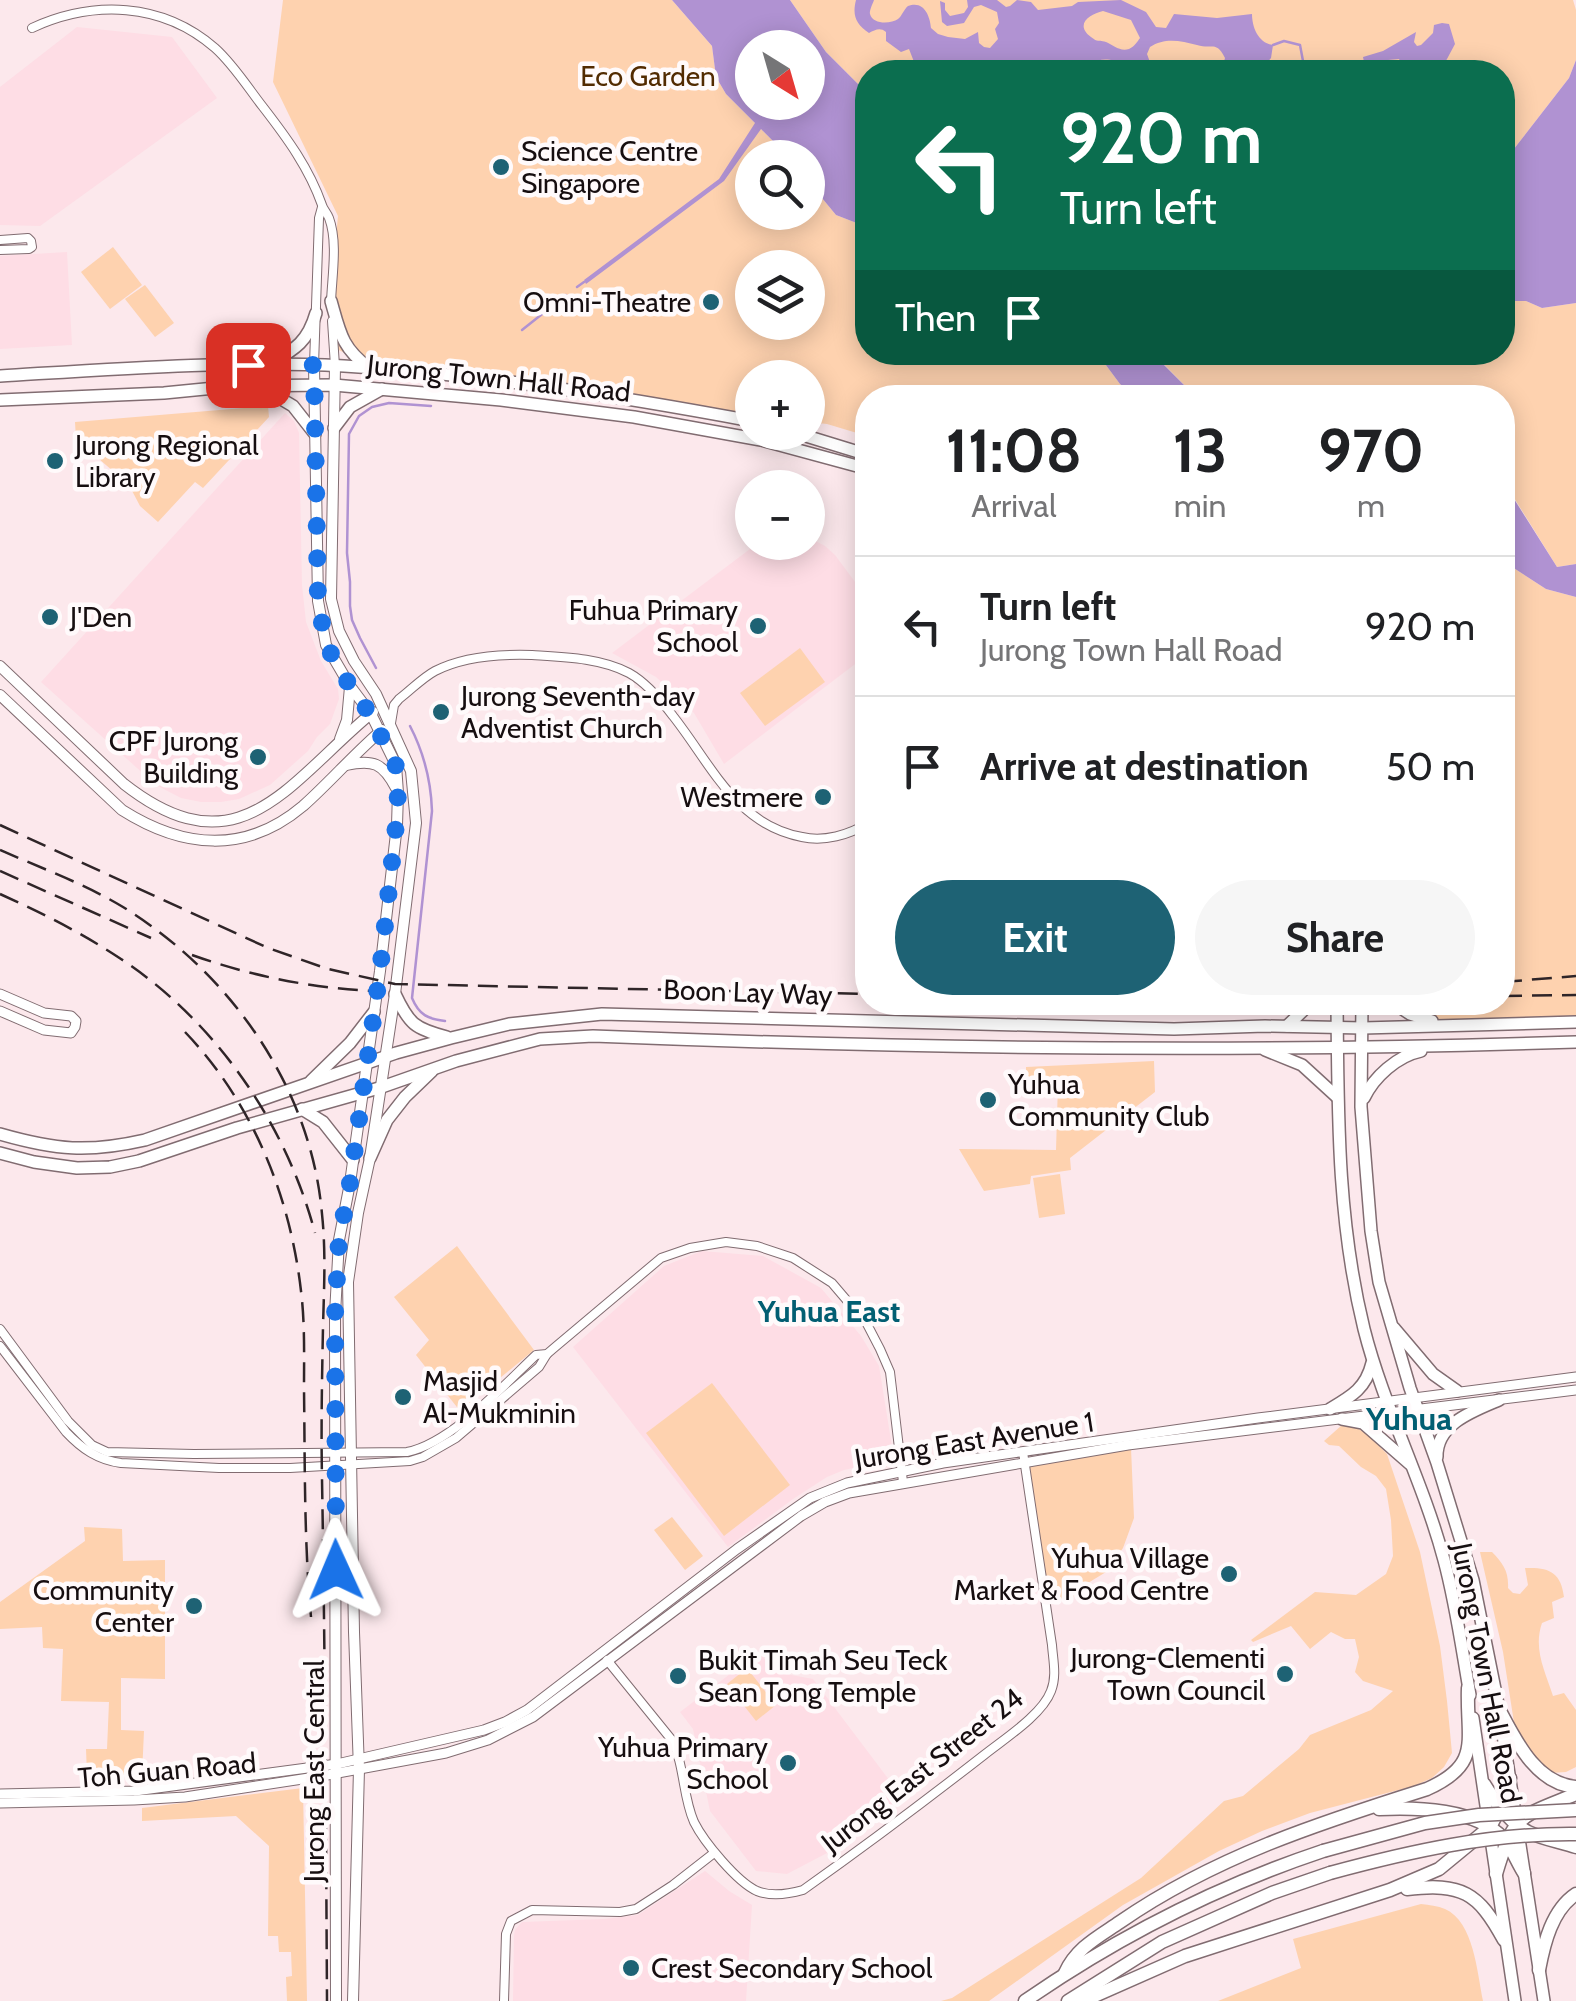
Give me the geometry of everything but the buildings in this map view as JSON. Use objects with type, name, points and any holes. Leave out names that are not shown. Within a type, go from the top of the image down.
[{"type":"highway","points":[[1065,1973],[1076,1954],[1190,1878],[1274,1840],[1448,1779],[1463,1766],[1469,1744],[1468,1688]]},
{"type":"highway","points":[[1499,1709],[1528,1758],[1554,1780],[1576,1791]]},
{"type":"highway","points":[[1082,2001],[1186,1956],[1390,1890],[1439,1870],[1490,1827],[1510,1778]]},
{"type":"highway","points":[[1484,1784],[1516,1824],[1576,1847]]},
{"type":"highway","points":[[1496,1874],[1516,1824],[1576,1791]]},
{"type":"highway","points":[[1362,1810],[1425,1809],[1490,1827],[1506,1841],[1524,1874]]},
{"type":"highway","points":[[1026,2001],[1099,1952],[1224,1890],[1323,1851],[1426,1823],[1479,1815],[1576,1810]]},
{"type":"highway","points":[[1068,2001],[1162,1942],[1272,1893],[1330,1873],[1467,1842],[1576,1834]]},
{"type":"highway","points":[[1390,1890],[1434,1887],[1467,1893],[1489,1912],[1504,1940]]},
{"type":"highway","points":[[1539,1970],[1544,1940],[1568,1900],[1576,1894]]},
{"type":"main road","points":[[331,301],[344,344],[370,368]]},
{"type":"main road","points":[[268,365],[304,340],[316,313]]},
{"type":"main road","name":"Jurong East Central","points":[[314,365],[320,624],[326,645],[370,714],[396,766],[398,793],[374,1012],[339,1240],[335,1314],[336,2001]]},
{"type":"main road","name":"Jurong East Central","points":[[335,366],[331,599],[339,631],[388,705],[391,723],[411,770],[416,823],[395,994],[348,1282],[359,1765],[354,2001]]},
{"type":"main road","name":"Jurong Town Hall Road","points":[[0,376],[154,367],[370,368],[512,380],[735,418]]},
{"type":"main road","points":[[258,385],[294,406],[314,434]]},
{"type":"main road","name":"Jurong Town Hall Road","points":[[0,400],[258,385],[334,385],[634,417],[760,440],[855,465]]},
{"type":"main road","points":[[334,428],[350,407],[382,389]]},
{"type":"main road","points":[[825,442],[855,451]]},
{"type":"main road","points":[[832,444],[832,458]]},
{"type":"main road","points":[[0,666],[124,784],[144,800],[184,818],[215,821],[248,815],[269,806],[370,714],[388,705]]},
{"type":"main road","points":[[339,742],[347,720],[350,686]]},
{"type":"main road","points":[[0,695],[122,810],[167,833],[208,841],[232,840],[274,826],[301,808],[391,723]]},
{"type":"main road","points":[[345,766],[362,762],[379,766],[398,793]]},
{"type":"main road","points":[[395,994],[402,1010],[422,1032],[451,1038]]},
{"type":"main road","points":[[308,1084],[350,1043],[374,1012]]},
{"type":"main road","name":"Boon Lay Way","points":[[0,1134],[37,1145],[76,1150],[109,1148],[146,1140],[384,1057],[451,1038],[510,1024],[607,1014],[1158,1029],[1576,1022]]},
{"type":"main road","points":[[1287,1026],[1298,1015]]},
{"type":"main road","name":"Jurong Town Hall Road","points":[[1338,1015],[1339,1165],[1348,1248],[1372,1360],[1444,1559],[1484,1784],[1515,2001]]},
{"type":"main road","name":"Jurong Town Hall Road","points":[[1362,1015],[1361,1107],[1378,1282],[1473,1580],[1499,1709],[1544,2001]]},
{"type":"main road","points":[[1413,1015],[1446,1026]]},
{"type":"main road","name":"Boon Lay Way","points":[[0,1153],[77,1168],[139,1161],[456,1061],[540,1039],[593,1036],[980,1046],[1257,1047],[1576,1042]]},
{"type":"main road","points":[[1361,1107],[1369,1088],[1400,1059],[1454,1044]]},
{"type":"main road","points":[[1257,1047],[1302,1065],[1337,1097]]},
{"type":"main road","points":[[370,1158],[387,1120],[435,1068]]},
{"type":"main road","points":[[302,1109],[324,1122],[353,1160]]},
{"type":"main road","points":[[1391,1325],[1417,1358],[1457,1391]]},
{"type":"main road","points":[[1330,1409],[1359,1391],[1372,1360]]},
{"type":"main road","points":[[1437,1463],[1437,1449],[1450,1426],[1499,1400]]},
{"type":"main road","points":[[1342,1419],[1363,1423],[1413,1466]]},
{"type":"street","points":[[32,28],[63,13],[90,6],[118,6],[167,17],[200,36],[226,59],[294,149],[314,181],[329,218],[335,366]]},
{"type":"street","points":[[314,365],[322,207]]},
{"type":"street","points":[[0,240],[32,241],[28,249],[0,250]]},
{"type":"street","points":[[388,705],[435,671],[482,657],[509,654],[604,664],[630,674],[652,691],[738,803],[758,822],[783,834],[812,840],[855,830]]},
{"type":"street","points":[[208,841],[215,821]]},
{"type":"street","points":[[215,821],[223,841]]},
{"type":"street","points":[[0,994],[44,1013],[71,1016],[76,1021],[75,1028],[71,1033],[44,1030],[0,1010]]},
{"type":"street","points":[[0,1346],[66,1432],[106,1461],[219,1468],[335,1466],[432,1443],[536,1355],[547,1354],[661,1258],[726,1242],[758,1246],[793,1258],[832,1284],[867,1324],[890,1372],[902,1476]]},
{"type":"street","points":[[0,1329],[68,1421],[102,1450],[135,1454],[334,1452],[351,1460]]},
{"type":"street","name":"Jurong East Avenue 1","points":[[1416,1403],[1457,1391],[1576,1377]]},
{"type":"street","name":"Jurong East Avenue 1","points":[[1024,1457],[1342,1419],[1416,1403],[1499,1400],[1576,1390]]},
{"type":"street","name":"Jurong East Avenue 1","points":[[337,1769],[446,1753],[498,1736],[534,1717],[606,1658],[801,1516],[849,1493],[902,1476],[1330,1409],[1390,1407]]},
{"type":"street","name":"Jurong East Street 24","points":[[606,1658],[671,1739],[679,1754],[682,1782],[694,1821],[714,1853],[756,1890],[784,1895],[804,1890],[927,1800],[1042,1705],[1051,1691],[1054,1673],[1024,1457]]},
{"type":"street","name":"Toh Guan Road","points":[[0,1794],[135,1791],[337,1769]]},
{"type":"street","name":"Toh Guan Road","points":[[0,1803],[185,1797],[337,1769]]},
{"type":"street","points":[[504,2001],[506,1934],[511,1921],[532,1910],[620,1912],[636,1908],[714,1853]]},
{"type":"shaded area","points":[[672,0],[790,0],[811,30],[735,30],[735,103],[716,77],[712,46]]},
{"type":"shaded area","points":[[856,0],[874,0],[872,18],[887,23],[898,19],[908,6],[918,5],[938,34],[965,39],[978,32],[979,43],[990,48],[998,39],[997,12],[981,5],[974,7],[964,23],[947,26],[942,22],[940,1],[945,3],[950,16],[964,13],[967,0],[997,0],[1006,7],[1017,0],[1031,2],[1038,10],[1078,2],[1121,0],[1146,12],[1156,27],[1166,28],[1174,14],[1217,18],[1252,14],[1257,34],[1273,45],[1269,60],[1224,60],[1219,49],[1173,41],[1150,47],[1149,60],[913,60],[909,49],[901,52],[886,41],[884,30],[869,33],[855,15]],"holes":[[[1103,11],[1131,20],[1140,38],[1132,47],[1120,49],[1095,40],[1084,24]]]},
{"type":"shaded area","points":[[1449,24],[1455,44],[1446,60],[1364,60],[1416,32],[1414,42],[1421,45],[1433,33],[1434,25]]},
{"type":"shaded area","points":[[77,27],[172,37],[217,98],[40,226],[0,225],[0,87]]},
{"type":"shaded area","points":[[825,51],[855,81],[855,222],[836,215],[825,202],[825,140],[772,140],[761,129],[753,140],[744,140],[755,123],[752,120],[825,120]]},
{"type":"shaded area","points":[[1576,60],[1576,303],[1542,308],[1515,301],[1515,148],[1569,78]]},
{"type":"shaded area","points":[[735,154],[735,166],[724,181],[586,284],[584,280],[719,179]]},
{"type":"shaded area","points":[[67,252],[72,345],[0,349],[0,256]]},
{"type":"shaded area","points":[[1106,365],[1164,365],[1184,385],[1121,385]]},
{"type":"shaded area","points":[[285,413],[299,433],[306,622],[321,661],[338,689],[339,699],[330,724],[308,751],[270,785],[239,799],[221,802],[181,798],[156,785],[41,682]]},
{"type":"shaded area","points":[[1515,501],[1557,567],[1576,564],[1576,597],[1546,589],[1515,569]]},
{"type":"shaded area","name":"Fuhua Primary School","points":[[825,546],[855,582],[855,664],[724,764],[694,713],[656,677],[612,653],[735,560],[825,560]]},
{"type":"shaded area","points":[[702,1251],[763,1256],[821,1288],[861,1336],[879,1366],[894,1459],[827,1477],[728,1547],[573,1347],[664,1266]]},
{"type":"shaded area","name":"Yuhua Primary School","points":[[759,1652],[775,1672],[813,1679],[902,1797],[829,1852],[787,1874],[756,1871],[710,1811],[693,1729],[680,1712]]},
{"type":"shaded area","name":"Crest Secondary School","points":[[705,1871],[752,1905],[746,2001],[513,2001],[514,1936],[522,1922],[638,1915]]},
{"type":"green space","name":"Eco Garden","points":[[283,0],[672,0],[712,46],[716,77],[735,103],[735,120],[752,120],[772,140],[735,140],[735,230],[825,230],[825,202],[836,215],[855,222],[855,365],[1106,365],[1121,385],[855,385],[855,432],[825,424],[825,360],[735,360],[735,412],[368,363],[334,348],[329,308],[338,216],[273,82]]},
{"type":"green space","points":[[790,0],[1573,0],[1576,10],[1576,60],[1569,78],[1515,148],[1515,60],[855,60],[855,81],[825,51],[825,30],[811,30]]},
{"type":"green space","points":[[113,247],[142,285],[110,309],[81,272]]},
{"type":"green space","points":[[145,285],[174,323],[155,337],[125,299]]},
{"type":"green space","points":[[1515,301],[1542,308],[1576,303],[1576,564],[1557,567],[1515,499],[1515,385],[1184,385],[1165,365],[1515,365]]},
{"type":"green space","points":[[268,406],[269,417],[203,488],[195,482],[158,522],[140,506],[129,485],[76,439],[75,422]]},
{"type":"green space","points":[[1515,569],[1546,589],[1576,597],[1576,1022],[1446,1026],[1420,1015],[1515,1015]]},
{"type":"green space","points":[[800,648],[825,682],[765,726],[740,693]]},
{"type":"green space","points":[[1154,1061],[1155,1092],[1070,1158],[1071,1170],[1031,1176],[1030,1184],[984,1191],[959,1149],[1056,1150],[1058,1084],[1026,1083],[1026,1067]]},
{"type":"green space","points":[[1060,1174],[1065,1214],[1039,1218],[1033,1178]]},
{"type":"green space","points":[[457,1246],[534,1350],[460,1411],[416,1355],[429,1340],[394,1297]]},
{"type":"green space","points":[[712,1383],[790,1485],[724,1536],[646,1433]]},
{"type":"green space","points":[[1342,1425],[1367,1434],[1387,1454],[1420,1552],[1447,1701],[1452,1753],[1444,1767],[1414,1786],[1310,1813],[1219,1851],[1123,1905],[989,2001],[941,2001],[952,1998],[1141,1878],[1224,1801],[1243,1796],[1310,1735],[1371,1710],[1393,1691],[1363,1681],[1355,1672],[1359,1657],[1355,1639],[1331,1632],[1310,1649],[1291,1626],[1251,1640],[1315,1592],[1356,1595],[1386,1574],[1393,1556],[1386,1489],[1339,1446],[1324,1441]]},
{"type":"green space","points":[[1131,1448],[1134,1518],[1123,1548],[1106,1572],[1083,1586],[1079,1595],[1046,1603],[1024,1461]]},
{"type":"green space","points":[[672,1517],[703,1556],[685,1570],[654,1530]]},
{"type":"green space","points":[[84,1527],[122,1529],[123,1561],[165,1560],[165,1679],[121,1678],[121,1730],[144,1731],[142,1775],[87,1775],[86,1749],[107,1749],[109,1702],[61,1701],[63,1649],[43,1648],[42,1627],[0,1629],[0,1602],[85,1541]]},
{"type":"green space","points":[[1480,1552],[1492,1552],[1499,1560],[1513,1593],[1520,1594],[1528,1585],[1525,1568],[1547,1570],[1560,1582],[1564,1597],[1552,1602],[1554,1618],[1542,1623],[1539,1642],[1553,1696],[1564,1693],[1576,1710],[1576,1767],[1566,1772],[1551,1773],[1537,1762],[1515,1729],[1503,1652]]},
{"type":"green space","points":[[747,1668],[776,1705],[756,1721],[727,1684]]},
{"type":"green space","points":[[303,1788],[307,2001],[287,2001],[291,1952],[279,1952],[278,1936],[268,1936],[269,1846],[236,1816],[142,1821],[142,1808]]},
{"type":"green space","points":[[1421,1904],[1445,1909],[1462,1925],[1473,1949],[1483,2001],[1218,2001],[1301,1968],[1293,1939]]},
{"type":"waterway","points":[[1273,45],[1284,41],[1300,45],[1303,60]]},
{"type":"waterway","points":[[577,287],[584,282]]},
{"type":"waterway","points":[[522,330],[566,295]]},
{"type":"waterway","points":[[376,668],[352,620],[350,606],[349,434],[359,416],[372,407],[389,403],[431,406]]},
{"type":"waterway","points":[[410,726],[426,767],[432,811],[412,998],[425,1015],[445,1021]]},
{"type":"railway","points":[[0,825],[268,948],[328,969],[395,984],[855,994]]},
{"type":"railway","points":[[0,850],[123,907],[198,965],[230,1000],[282,1078],[315,1167],[324,1256],[327,2001]]},
{"type":"railway","points":[[0,871],[151,938]]},
{"type":"railway","points":[[0,894],[106,950],[187,1012],[216,1044],[266,1114],[286,1152],[315,1233]]},
{"type":"railway","points":[[192,955],[281,980],[373,991]]},
{"type":"railway","points":[[1515,981],[1576,976]]},
{"type":"railway","points":[[1515,996],[1576,995]]},
{"type":"railway","points":[[185,1032],[209,1059],[248,1119],[277,1185],[296,1255],[304,1328],[305,1503],[311,1617]]},
{"type":"place","name":"Science Centre Singapore","points":[[501,167]]},
{"type":"place","name":"Omni-Theatre","points":[[711,302]]},
{"type":"place","name":"Jurong Regional Library","points":[[55,461]]},
{"type":"place","name":"J'Den","points":[[50,617]]},
{"type":"place","name":"Fuhua Primary School","points":[[758,626]]},
{"type":"place","name":"Jurong Seventh-day Adventist Church","points":[[441,712]]},
{"type":"place","name":"CPF Jurong Building","points":[[258,757]]},
{"type":"place","name":"Westmere","points":[[823,797]]},
{"type":"place","name":"Yuhua Community Club","points":[[988,1100]]},
{"type":"place","name":"Masjid Al-Mukminin","points":[[403,1397]]},
{"type":"place","name":"Yuhua Village Market & Food Centre","points":[[1229,1574]]},
{"type":"place","name":"Community Center","points":[[194,1606]]},
{"type":"place","name":"Jurong-Clementi Town Council","points":[[1285,1674]]},
{"type":"place","name":"Bukit Timah Seu Teck Sean Tong Temple","points":[[678,1676]]},
{"type":"place","name":"Yuhua Primary School","points":[[788,1763]]},
{"type":"place","name":"Crest Secondary School","points":[[631,1968]]},
{"type":"district","name":"Yuhua East","points":[[829,1311]]},
{"type":"district","name":"Yuhua","points":[[1409,1418]]},
{"type":"route","points":[[248,365],[314,365],[320,624],[336,664],[370,714],[396,766],[398,793],[380,971],[339,1240],[335,1314],[336,1570]]}]
